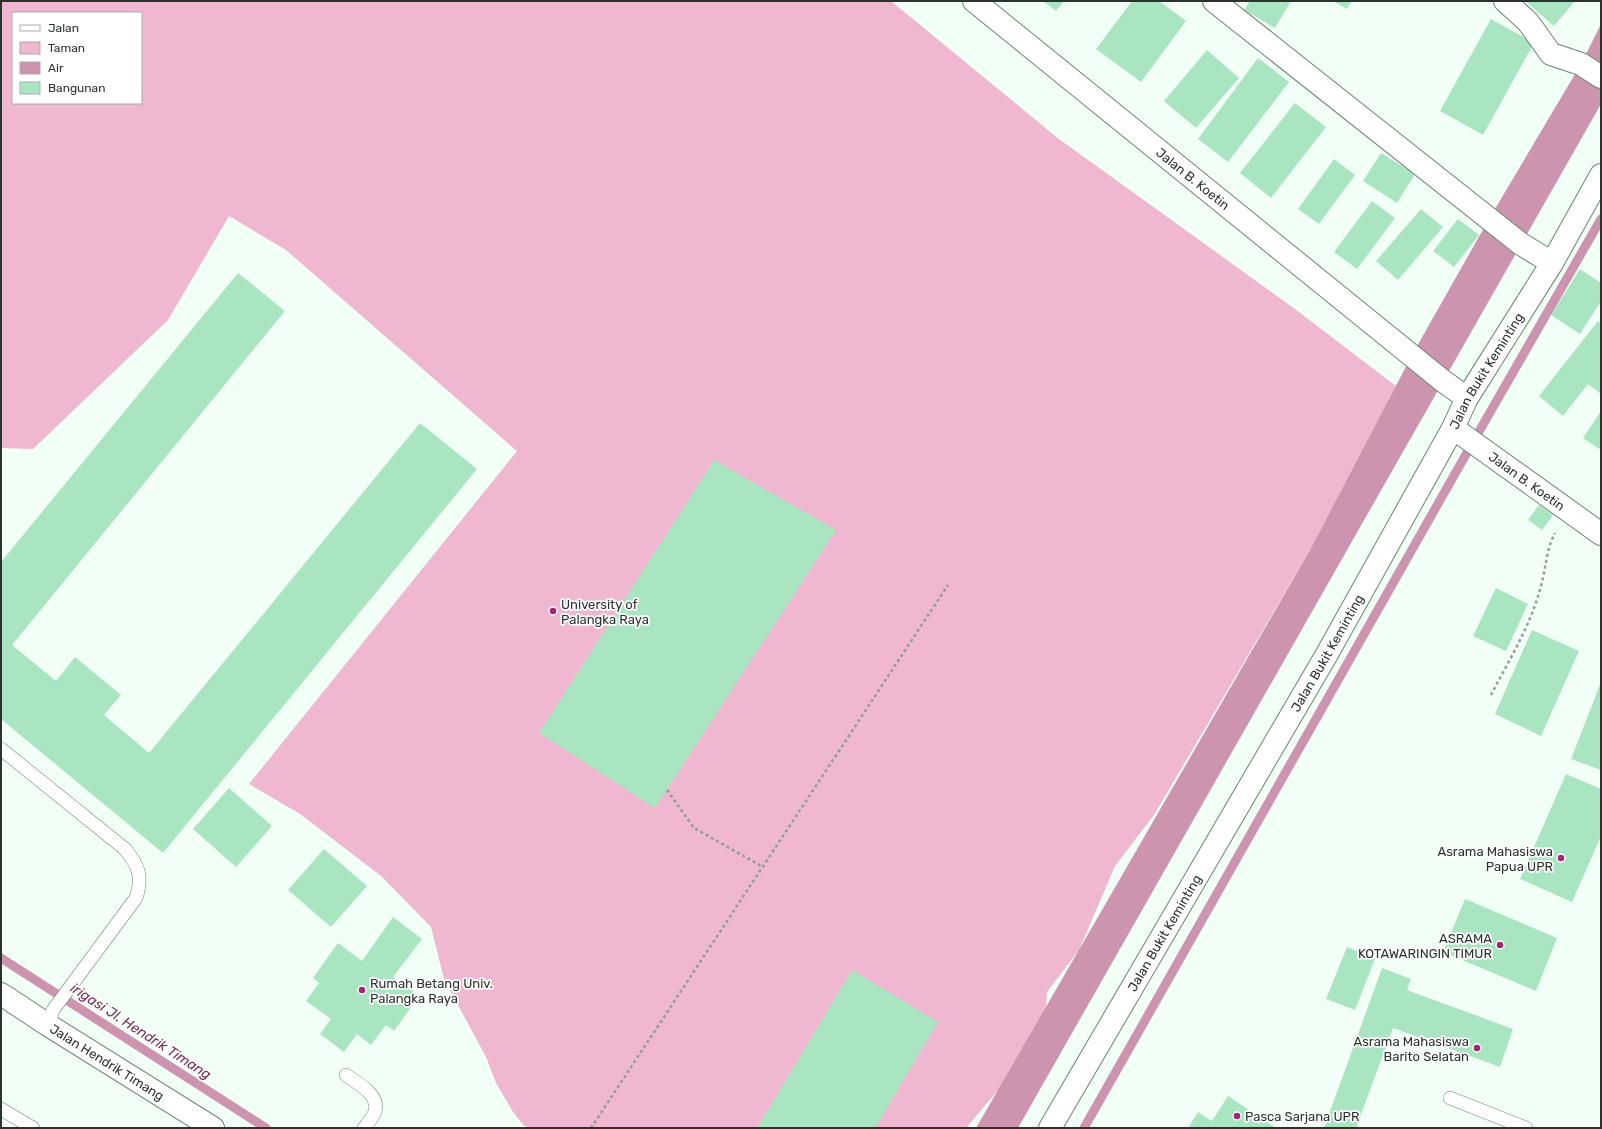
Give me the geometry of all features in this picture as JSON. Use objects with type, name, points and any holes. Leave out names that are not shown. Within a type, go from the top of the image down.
[{"type":"street","name":"Jalan B. Koetin","points":[[974,1],[1443,381],[1467,398]]},
{"type":"street","points":[[1214,1],[1521,244],[1552,263]]},
{"type":"street","points":[[1505,1],[1524,17],[1551,54],[1581,64],[1601,77]]},
{"type":"street","name":"Jalan Bukit Keminting","points":[[1050,1128],[1327,654],[1453,428],[1467,398],[1552,263],[1601,175]]},
{"type":"street","name":"Jalan B. Koetin","points":[[1453,428],[1601,534]]},
{"type":"street","name":"Jalan Hendrik Timang","points":[[1,994],[50,1017],[214,1128]]},
{"type":"lane","points":[[1,749],[125,848],[134,860],[139,872],[141,884],[136,898],[70,987],[50,1017]]},
{"type":"lane","points":[[346,1075],[373,1095],[376,1102],[375,1112],[364,1128]]},
{"type":"lane","points":[[1450,1098],[1526,1128]]},
{"type":"lane","points":[[1,1109],[33,1128]]},
{"type":"path","points":[[1491,695],[1526,629],[1542,586],[1552,539],[1566,509]]},
{"type":"path","points":[[591,1128],[948,585]]},
{"type":"path","points":[[667,790],[694,828],[763,867]]},
{"type":"green space","points":[[1,1],[891,1],[1059,139],[1295,309],[1396,386],[1310,550],[1154,815],[1115,866],[1079,950],[1047,992],[1046,1007],[1022,1062],[966,1128],[532,1128],[524,1126],[513,1112],[496,1083],[486,1057],[444,979],[431,927],[381,876],[300,814],[249,784],[517,451],[286,250],[229,216],[168,320],[33,449],[1,448]]},
{"type":"water","points":[[1601,24],[1601,104],[1018,1128],[976,1128],[1310,550],[1412,355],[1489,219],[1581,64]]},
{"type":"building","points":[[1043,1],[1064,1],[1056,11]]},
{"type":"building","points":[[1132,1],[1159,1],[1186,21],[1141,82],[1096,49]]},
{"type":"building","points":[[1250,1],[1291,1],[1275,28],[1244,10]]},
{"type":"building","points":[[1333,1],[1352,1],[1347,9]]},
{"type":"building","points":[[1525,1],[1575,1],[1554,26]]},
{"type":"building","points":[[1491,19],[1534,43],[1483,135],[1440,111]]},
{"type":"building","points":[[1207,50],[1239,78],[1196,128],[1164,101]]},
{"type":"building","points":[[1258,58],[1289,82],[1228,162],[1198,139]]},
{"type":"building","points":[[1295,103],[1326,127],[1271,198],[1240,173]]},
{"type":"building","points":[[1381,153],[1415,174],[1397,203],[1363,181]]},
{"type":"building","points":[[1334,159],[1355,175],[1319,224],[1298,209]]},
{"type":"building","points":[[1372,201],[1395,218],[1357,269],[1334,252]]},
{"type":"building","points":[[1421,209],[1443,227],[1398,280],[1376,261]]},
{"type":"building","points":[[1458,219],[1479,235],[1454,267],[1433,251]]},
{"type":"building","points":[[1580,269],[1601,283],[1601,301],[1580,334],[1551,315]]},
{"type":"building","points":[[238,273],[285,311],[12,645],[56,681],[75,657],[121,695],[104,715],[149,753],[420,423],[477,469],[163,853],[1,719],[1,562]]},
{"type":"building","points":[[1598,321],[1601,324],[1601,394],[1588,384],[1563,416],[1539,396]]},
{"type":"building","points":[[1601,411],[1601,447],[1599,449],[1583,438]]},
{"type":"building","points":[[714,460],[836,530],[655,808],[539,733]]},
{"type":"building","points":[[1539,505],[1553,515],[1542,530],[1528,520]]},
{"type":"building","points":[[1496,588],[1528,604],[1506,651],[1473,636]]},
{"type":"building","points":[[1532,630],[1579,651],[1541,736],[1495,714]]},
{"type":"building","points":[[1601,682],[1601,770],[1571,759]]},
{"type":"building","name":"Asrama Mahasiswa Papua UPR","points":[[1566,774],[1601,789],[1601,836],[1572,902],[1520,879]]},
{"type":"building","points":[[229,788],[272,826],[236,867],[193,829]]},
{"type":"building","points":[[324,849],[367,886],[331,927],[288,890]]},
{"type":"building","name":"ASRAMA KOTAWARINGIN TIMUR","points":[[1465,899],[1557,938],[1536,991],[1443,952]]},
{"type":"building","name":"Rumah Betang Univ. Palangka Raya","points":[[393,917],[422,939],[393,977],[419,996],[394,1031],[386,1025],[371,1045],[357,1034],[344,1052],[320,1034],[331,1019],[306,1001],[319,983],[313,978],[338,943],[362,961]]},
{"type":"building","points":[[1347,947],[1375,959],[1355,1010],[1326,999]]},
{"type":"building","name":"Asrama Mahasiswa Barito Selatan","points":[[1382,968],[1411,979],[1407,990],[1513,1029],[1500,1067],[1393,1028],[1356,1128],[1324,1128]]},
{"type":"building","points":[[852,970],[938,1022],[875,1128],[757,1128]]},
{"type":"building","name":"Pasca Sarjana UPR","points":[[1228,1096],[1276,1128],[1188,1128],[1198,1112],[1212,1121]]},
{"type":"waterway","points":[[1084,1128],[1601,219]]},
{"type":"waterway","name":"irigasi Jl. Hendrik Timang","points":[[1,958],[266,1128]]},
{"type":"place","name":"University of Palangka Raya","points":[[553,611]]},
{"type":"place","name":"Asrama Mahasiswa Papua UPR","points":[[1561,858]]},
{"type":"place","name":"ASRAMA KOTAWARINGIN TIMUR","points":[[1500,945]]},
{"type":"place","name":"Rumah Betang Univ. Palangka Raya","points":[[362,990]]},
{"type":"place","name":"Asrama Mahasiswa Barito Selatan","points":[[1477,1048]]},
{"type":"place","name":"Pasca Sarjana UPR","points":[[1237,1116]]}]
